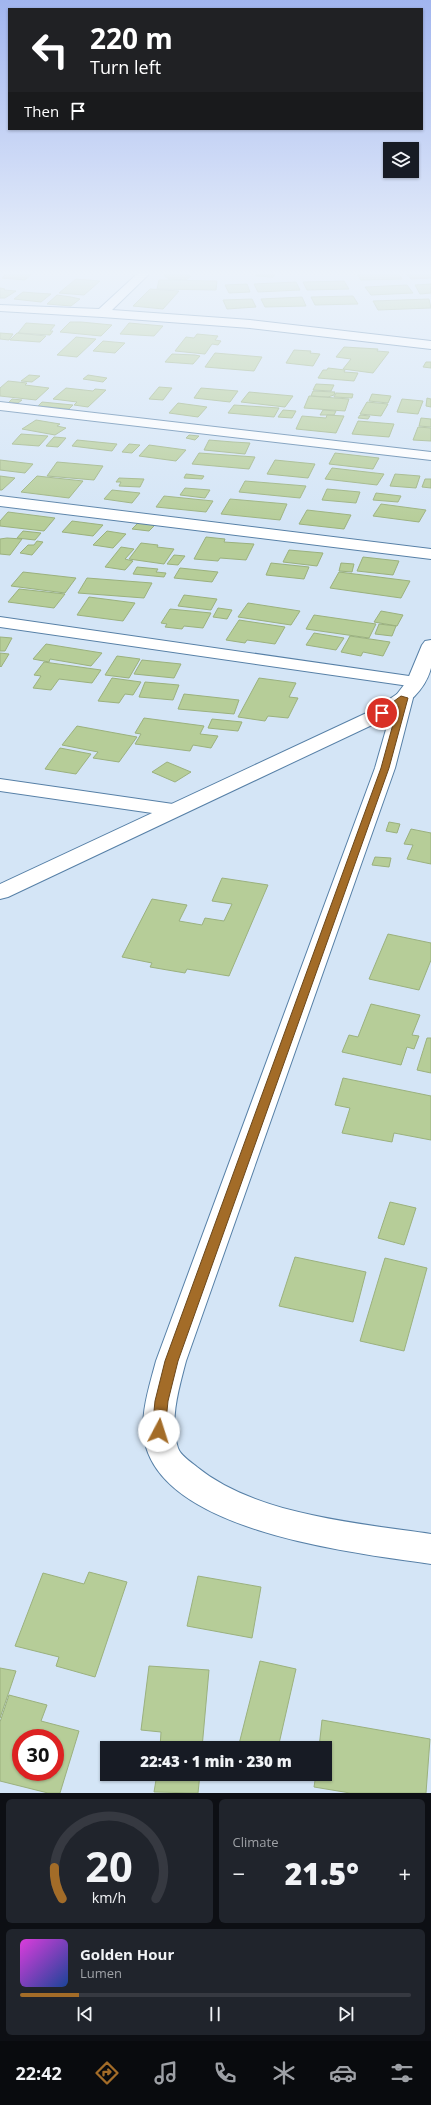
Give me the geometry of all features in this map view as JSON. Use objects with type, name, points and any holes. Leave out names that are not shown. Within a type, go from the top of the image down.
[{"type":"street","points":[[0,406],[431,456]]},
{"type":"street","points":[[0,501],[431,554]]},
{"type":"street","points":[[0,622],[410,690]]},
{"type":"street","points":[[431,646],[410,690],[385,768],[171,1361],[161,1401],[159,1431],[167,1458],[185,1479],[217,1500],[271,1518],[344,1536],[431,1548]]},
{"type":"street","points":[[0,892],[173,810],[342,733],[382,713],[410,690]]},
{"type":"street","points":[[0,785],[173,810]]},
{"type":"building","points":[[169,358],[199,358],[193,364],[165,362]]},
{"type":"building","points":[[212,358],[262,358],[254,371],[205,367]]},
{"type":"building","points":[[289,358],[318,358],[313,366],[286,363]]},
{"type":"building","points":[[341,358],[385,358],[373,373],[343,369],[351,359]]},
{"type":"building","points":[[426,362],[431,362],[431,368],[423,367]]},
{"type":"building","points":[[328,368],[345,370],[344,372],[358,373],[354,381],[318,378],[323,370],[327,370]]},
{"type":"building","points":[[29,375],[40,376],[32,382],[21,381]]},
{"type":"building","points":[[88,375],[107,378],[103,382],[83,379]]},
{"type":"building","points":[[8,381],[27,383],[25,385],[49,388],[36,400],[0,396],[0,388]]},
{"type":"building","points":[[316,384],[334,385],[331,391],[313,390]]},
{"type":"building","points":[[159,387],[172,388],[163,400],[149,399]]},
{"type":"building","points":[[66,388],[93,391],[95,389],[106,390],[88,407],[74,405],[77,402],[53,399]]},
{"type":"building","points":[[201,388],[238,391],[230,402],[194,398]]},
{"type":"building","points":[[313,391],[335,392],[334,395],[328,397],[311,396]]},
{"type":"building","points":[[249,392],[293,396],[285,407],[241,402]]},
{"type":"building","points":[[336,393],[353,394],[352,398],[334,397]]},
{"type":"building","points":[[372,394],[391,396],[388,403],[369,401]]},
{"type":"building","points":[[309,396],[349,399],[345,411],[304,408]]},
{"type":"building","points":[[427,398],[431,399],[431,407],[426,406]]},
{"type":"building","points":[[12,399],[22,400],[18,403],[9,402]]},
{"type":"building","points":[[402,399],[423,401],[418,414],[397,412]]},
{"type":"building","points":[[42,402],[73,405],[69,409],[38,406]]},
{"type":"building","points":[[367,402],[388,404],[381,416],[360,414]]},
{"type":"building","points":[[178,403],[207,407],[198,417],[169,413]]},
{"type":"building","points":[[234,405],[279,408],[274,417],[228,413]]},
{"type":"building","points":[[283,410],[296,411],[292,418],[278,417]]},
{"type":"building","points":[[323,410],[336,411],[334,415],[320,415]]},
{"type":"building","points":[[327,415],[344,416],[336,433],[296,429],[302,416],[326,418]]},
{"type":"building","points":[[360,415],[370,416],[368,419],[358,418]]},
{"type":"building","points":[[421,418],[431,419],[431,427],[419,426]]},
{"type":"building","points":[[36,420],[60,424],[57,426],[66,428],[55,435],[22,429]]},
{"type":"building","points":[[358,421],[394,424],[389,437],[352,434]]},
{"type":"building","points":[[418,427],[431,428],[431,441],[413,440]]},
{"type":"building","points":[[21,434],[48,436],[39,446],[12,444]]},
{"type":"building","points":[[189,435],[199,436],[195,440],[186,438]]},
{"type":"building","points":[[54,437],[66,438],[58,447],[46,446]]},
{"type":"building","points":[[77,440],[117,444],[112,451],[72,446]]},
{"type":"building","points":[[209,440],[250,443],[245,454],[204,450]]},
{"type":"building","points":[[129,444],[140,445],[132,453],[122,452]]},
{"type":"building","points":[[149,445],[186,450],[176,461],[139,456]]},
{"type":"building","points":[[199,453],[255,457],[249,469],[192,464]]},
{"type":"building","points":[[335,453],[379,458],[373,469],[329,464]]},
{"type":"building","points":[[0,460],[33,464],[25,473],[0,470]]},
{"type":"building","points":[[275,460],[315,464],[308,478],[267,474]]},
{"type":"building","points":[[57,462],[103,466],[94,480],[47,476]]},
{"type":"building","points":[[332,468],[384,474],[377,485],[325,479]]},
{"type":"building","points":[[186,474],[204,476],[202,479],[184,478]]},
{"type":"building","points":[[395,474],[420,476],[416,488],[390,486]]},
{"type":"building","points":[[0,476],[15,478],[2,490],[0,490]]},
{"type":"building","points":[[37,476],[83,481],[69,498],[21,492]]},
{"type":"building","points":[[119,478],[144,479],[140,487],[119,486],[121,482],[116,482]]},
{"type":"building","points":[[425,479],[431,479],[431,488],[422,487]]},
{"type":"building","points":[[245,481],[306,486],[300,498],[239,492]]},
{"type":"building","points":[[185,488],[210,490],[205,498],[180,495]]},
{"type":"building","points":[[327,489],[360,492],[356,503],[322,500]]},
{"type":"building","points":[[112,490],[140,493],[132,503],[104,499]]},
{"type":"building","points":[[376,493],[401,496],[398,502],[373,500]]},
{"type":"building","points":[[164,496],[213,501],[206,512],[156,507]]},
{"type":"building","points":[[230,499],[287,504],[280,520],[221,514]]},
{"type":"building","points":[[381,504],[426,510],[419,522],[373,516]]},
{"type":"building","points":[[307,510],[351,515],[344,529],[299,524]]},
{"type":"building","points":[[8,512],[55,518],[44,531],[0,526],[0,521]]},
{"type":"building","points":[[72,521],[103,525],[93,536],[62,532]]},
{"type":"building","points":[[138,523],[155,525],[149,531],[132,529]]},
{"type":"building","points":[[23,531],[41,533],[35,540],[17,538]]},
{"type":"building","points":[[107,531],[126,534],[113,548],[93,545]]},
{"type":"building","points":[[206,537],[225,539],[224,542],[254,544],[246,560],[220,558],[218,561],[194,559]]},
{"type":"building","points":[[0,539],[22,539],[10,555],[0,554]]},
{"type":"building","points":[[37,541],[43,542],[32,555],[20,553],[28,545],[34,545]]},
{"type":"building","points":[[141,543],[174,549],[164,564],[129,559]]},
{"type":"building","points":[[121,547],[134,549],[125,559],[133,561],[125,570],[105,567]]},
{"type":"building","points":[[289,550],[323,553],[317,566],[283,562]]},
{"type":"building","points":[[174,555],[185,556],[178,565],[167,564]]},
{"type":"building","points":[[363,557],[399,561],[393,575],[357,571]]},
{"type":"building","points":[[271,563],[309,567],[304,579],[266,575]]},
{"type":"building","points":[[341,563],[354,564],[352,572],[339,571]]},
{"type":"building","points":[[137,567],[158,569],[156,572],[166,573],[164,577],[133,574]]},
{"type":"building","points":[[180,568],[218,572],[212,582],[174,578]]},
{"type":"building","points":[[23,572],[76,578],[65,593],[11,586]]},
{"type":"building","points":[[339,572],[410,581],[401,598],[330,588]]},
{"type":"building","points":[[87,578],[152,583],[144,598],[78,593]]},
{"type":"building","points":[[19,589],[65,594],[54,608],[8,602]]},
{"type":"building","points":[[184,595],[217,599],[211,610],[178,606]]},
{"type":"building","points":[[89,597],[135,603],[123,621],[77,615]]},
{"type":"building","points":[[248,603],[300,611],[291,625],[238,617]]},
{"type":"building","points":[[218,608],[232,610],[227,619],[213,617]]},
{"type":"building","points":[[170,609],[211,613],[203,628],[184,626],[182,629],[165,627],[167,624],[161,623]]},
{"type":"building","points":[[381,611],[403,615],[397,626],[374,622]]},
{"type":"building","points":[[314,615],[376,624],[369,638],[306,629]]},
{"type":"building","points":[[239,620],[285,627],[275,644],[247,640],[245,643],[226,640]]},
{"type":"building","points":[[379,624],[396,626],[392,636],[375,634]]},
{"type":"building","points":[[314,633],[344,638],[336,650],[306,645]]},
{"type":"building","points":[[350,636],[390,642],[383,656],[363,652],[361,656],[341,652]]},
{"type":"building","points":[[0,637],[12,638],[5,651],[0,651]]},
{"type":"building","points":[[46,644],[102,653],[91,666],[50,659],[49,662],[33,659]]},
{"type":"building","points":[[0,653],[9,654],[1,667],[0,666]]},
{"type":"building","points":[[117,656],[140,659],[129,678],[105,675]]},
{"type":"building","points":[[142,660],[181,664],[174,678],[134,674]]},
{"type":"building","points":[[44,662],[101,670],[92,683],[59,679],[51,690],[33,688],[41,676],[34,675]]},
{"type":"building","points":[[112,678],[141,682],[133,695],[125,694],[119,703],[98,701]]},
{"type":"building","points":[[259,678],[296,683],[289,697],[298,698],[288,718],[268,716],[265,721],[238,717]]},
{"type":"building","points":[[145,682],[179,685],[173,700],[139,697]]},
{"type":"building","points":[[184,694],[239,700],[234,714],[178,709]]},
{"type":"building","points":[[144,718],[204,726],[200,734],[218,736],[211,748],[193,745],[190,751],[135,744],[141,734],[135,733]]},
{"type":"building","points":[[212,719],[242,722],[238,731],[208,728]]},
{"type":"building","points":[[77,726],[137,737],[119,762],[93,758],[98,752],[62,745]]},
{"type":"building","points":[[60,748],[91,754],[76,774],[45,769]]},
{"type":"building","points":[[167,762],[191,772],[175,782],[152,772]]},
{"type":"building","points":[[389,822],[400,824],[397,833],[386,831]]},
{"type":"building","points":[[411,829],[431,833],[431,864],[407,859],[413,845],[404,844]]},
{"type":"building","points":[[375,857],[391,858],[389,867],[372,865]]},
{"type":"building","points":[[222,878],[268,885],[229,976],[187,969],[185,973],[150,967],[152,963],[122,957],[152,899],[187,905],[179,921],[202,925],[205,918],[224,921],[232,904],[212,901]]},
{"type":"building","points":[[388,934],[431,943],[431,960],[419,990],[369,979]]},
{"type":"building","points":[[371,1004],[420,1015],[412,1035],[419,1036],[414,1049],[407,1047],[401,1065],[342,1052],[349,1035],[358,1037]]},
{"type":"building","points":[[427,1038],[431,1038],[431,1073],[417,1070]]},
{"type":"building","points":[[343,1078],[431,1096],[431,1140],[394,1133],[392,1142],[342,1133],[350,1108],[335,1105]]},
{"type":"building","points":[[390,1202],[416,1208],[404,1245],[378,1238]]},
{"type":"building","points":[[295,1257],[366,1272],[353,1322],[279,1306]]},
{"type":"building","points":[[385,1258],[427,1268],[404,1351],[360,1341]]},
{"type":"building","points":[[89,1572],[127,1582],[95,1677],[56,1666],[59,1657],[15,1646],[43,1573],[84,1584]]},
{"type":"building","points":[[198,1576],[261,1587],[252,1638],[187,1626]]},
{"type":"building","points":[[260,1661],[296,1669],[280,1741],[240,1741]]},
{"type":"building","points":[[149,1666],[209,1670],[203,1741],[160,1741],[161,1732],[141,1730]]},
{"type":"building","points":[[0,1668],[16,1671],[0,1718]]},
{"type":"building","points":[[9,1695],[47,1705],[41,1721],[79,1731],[64,1780],[64,1729],[12,1729],[12,1781],[64,1781],[60,1793],[48,1793],[0,1781],[0,1722]]},
{"type":"building","points":[[322,1720],[430,1739],[426,1793],[350,1793],[314,1787],[315,1781],[332,1781],[332,1741],[320,1741]]},
{"type":"building","points":[[156,1781],[199,1781],[198,1793],[154,1792]]},
{"type":"route","points":[[159,1431],[161,1401],[171,1361],[385,768],[404,698],[382,713]]}]
